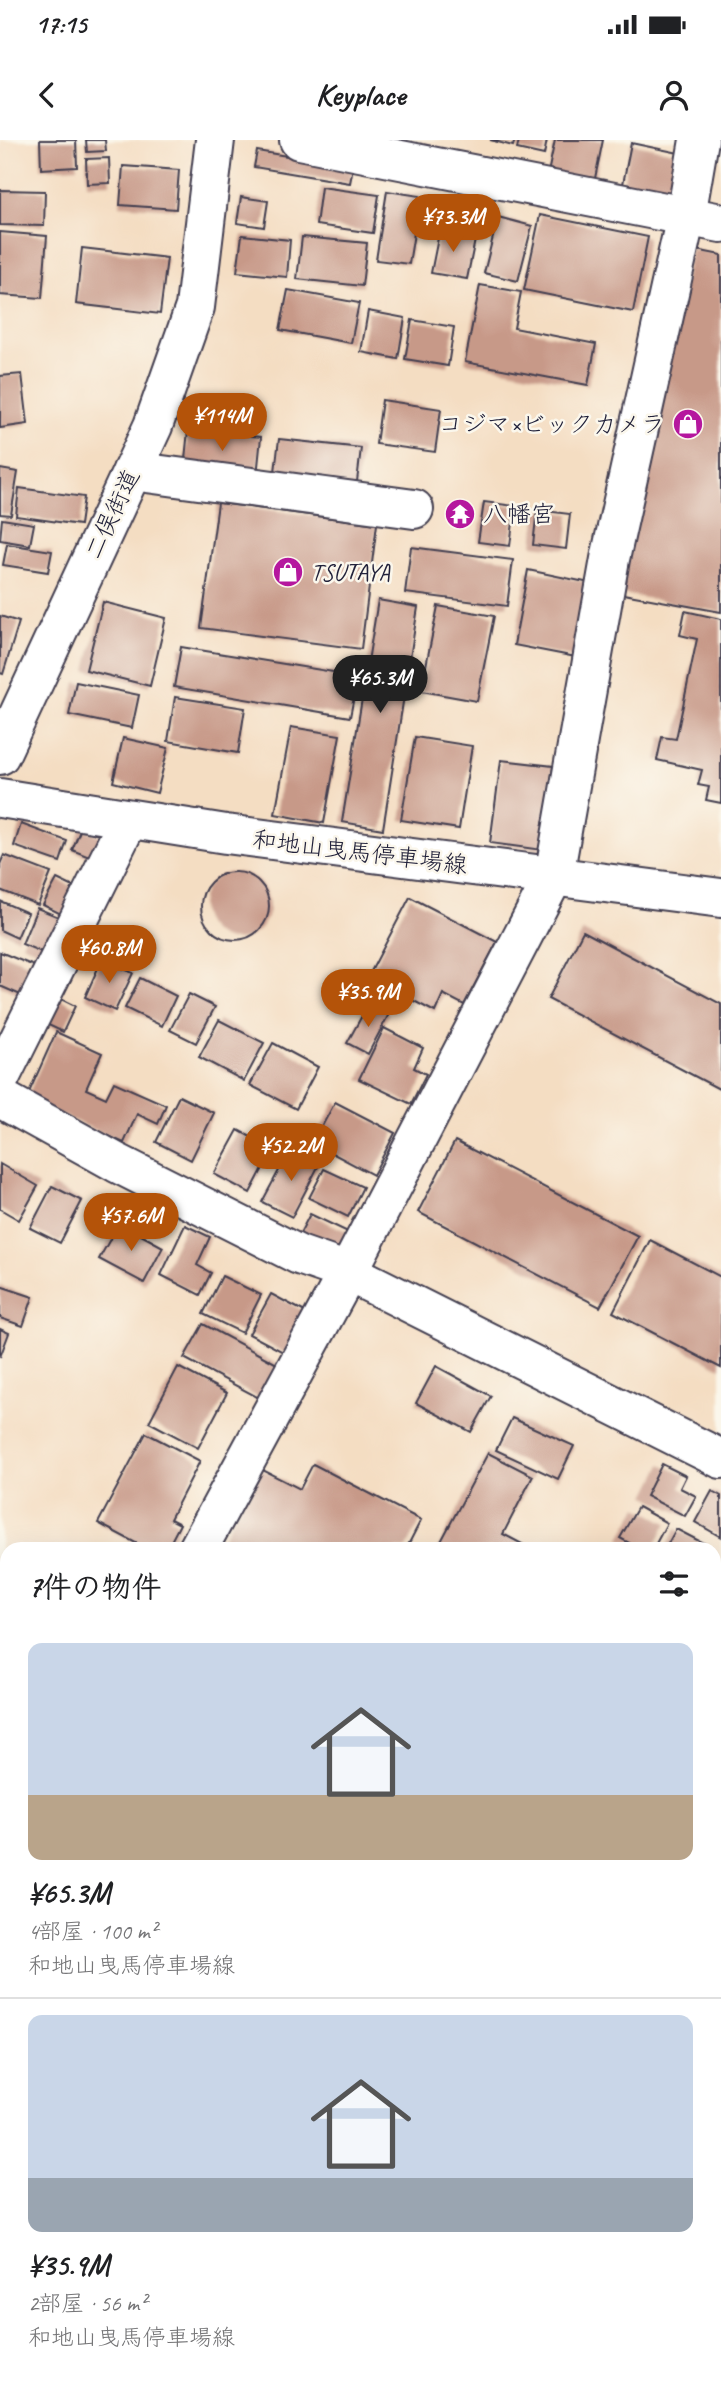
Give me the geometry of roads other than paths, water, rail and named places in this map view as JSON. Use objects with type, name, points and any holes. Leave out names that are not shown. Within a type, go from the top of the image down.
[{"type":"street","name":"二俣街道","points":[[0,755],[153,426],[195,307],[215,140]]},
{"type":"street","points":[[299,140],[704,219]]},
{"type":"street","points":[[202,1542],[348,1272],[554,876],[610,559],[704,219],[699,140]]},
{"type":"street","points":[[132,471],[414,509]]},
{"type":"street","name":"和地山曳馬停車場線","points":[[0,798],[226,834],[721,898]]},
{"type":"street","points":[[0,1079],[129,819]]},
{"type":"street","points":[[0,1098],[117,1163],[299,1255],[348,1272],[721,1460]]},
{"type":"place","name":"コジマ×ビックカメラ","points":[[688,424]]},
{"type":"place","name":"八幡宮","points":[[460,514]]},
{"type":"place","name":"TSUTAYA","points":[[288,572]]}]
